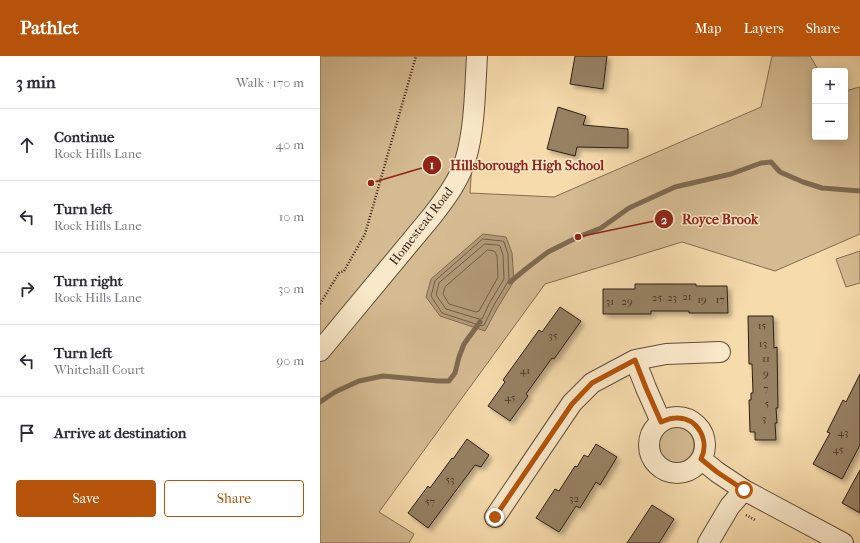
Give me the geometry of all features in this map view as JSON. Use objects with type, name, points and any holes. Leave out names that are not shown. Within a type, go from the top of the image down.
[{"type":"street","name":"Homestead Road","points":[[320,351],[432,216],[446,198],[457,179],[466,158],[472,131],[477,56]]},
{"type":"street","points":[[495,517],[572,404],[592,383],[635,360],[666,354],[720,352]]},
{"type":"street","points":[[635,360],[661,422]]},
{"type":"street","points":[[668,419],[686,419],[700,430],[703,437],[703,454],[699,462],[692,469],[683,473],[674,473],[664,471],[656,465],[651,457],[649,438],[654,429],[661,422],[668,419]]},
{"type":"street","points":[[701,459],[744,490],[843,543]]},
{"type":"street","points":[[708,543],[730,506],[744,490]]},
{"type":"path","points":[[320,304],[339,273],[344,271],[365,234],[416,56]]},
{"type":"shaded area","points":[[320,56],[479,56],[470,193],[554,197],[761,107],[772,56],[810,56],[817,68],[812,68],[812,140],[848,140],[848,90],[860,87],[860,234],[775,271],[682,242],[545,284],[379,512],[414,534],[409,543],[320,543]]},
{"type":"shaded area","points":[[860,251],[860,283],[846,287],[836,259]]},
{"type":"shaded area","points":[[676,427],[689,432],[694,445],[689,458],[676,463],[663,458],[658,445],[663,432]]},
{"type":"water","points":[[483,234],[506,237],[512,253],[514,281],[485,331],[440,316],[426,297],[431,279]]},
{"type":"building","points":[[575,56],[607,56],[603,89],[570,84]]},
{"type":"building","points":[[558,107],[586,116],[583,125],[628,129],[628,148],[577,147],[575,156],[547,149]]},
{"type":"building","points":[[635,284],[696,284],[696,286],[727,286],[728,313],[651,311],[651,314],[603,314],[603,289],[635,289]]},
{"type":"building","points":[[560,307],[581,321],[554,359],[552,358],[526,394],[528,396],[510,421],[488,406],[505,382],[503,380],[539,330],[542,332]]},
{"type":"building","points":[[748,316],[773,316],[774,348],[777,347],[778,408],[776,408],[777,423],[775,423],[776,440],[755,440],[755,432],[750,432],[749,400],[751,400],[751,393],[753,393],[752,364],[749,364]]},
{"type":"building","points":[[860,374],[860,445],[842,479],[813,464],[830,433],[827,432],[843,400],[846,402]]},
{"type":"building","points":[[467,439],[489,455],[481,467],[475,465],[428,528],[408,513],[428,486],[430,488]]},
{"type":"building","points":[[596,444],[617,457],[600,485],[596,482],[580,508],[576,506],[559,532],[536,518],[555,489],[559,491],[575,466],[577,467],[584,455],[588,457]]},
{"type":"building","points":[[860,470],[860,513],[842,503]]},
{"type":"building","points":[[652,505],[674,519],[659,543],[627,543]]},
{"type":"waterway","points":[[510,282],[548,252],[578,237],[601,228],[629,208],[675,187],[731,174],[761,163],[771,162],[780,172],[822,188],[860,191]]},
{"type":"waterway","points":[[320,402],[335,392],[359,381],[383,376],[449,381],[455,373],[464,344],[480,322]]},
{"type":"place","name":"Hillsborough High School","points":[[371,183]]},
{"type":"place","name":"Royce Brook","points":[[578,237]]},
{"type":"route","points":[[495,517],[572,404],[592,383],[635,360],[661,422],[668,419],[677,418],[686,419],[693,423],[700,430],[703,437],[704,446],[701,459],[744,490]]}]
